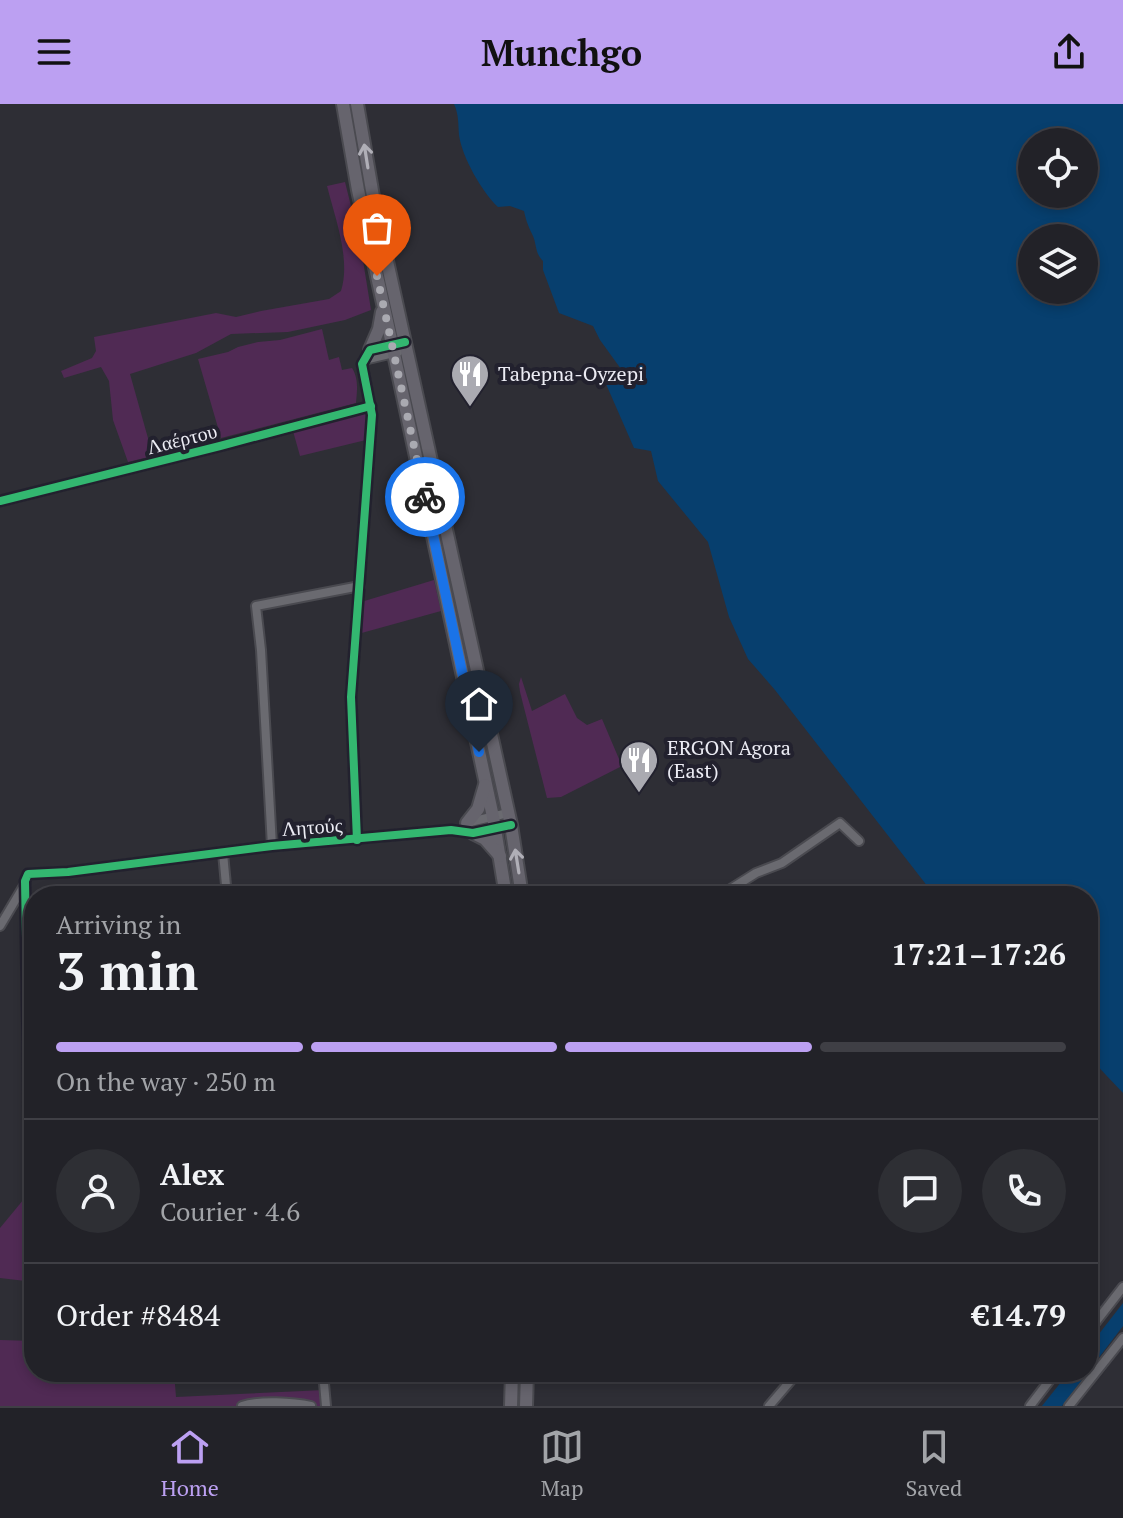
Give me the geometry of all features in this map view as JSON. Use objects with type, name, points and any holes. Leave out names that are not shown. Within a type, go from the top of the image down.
[{"type":"main road","points":[[334,104],[348,131]]},
{"type":"main road","points":[[343,104],[383,305],[399,347],[510,819],[520,886]]},
{"type":"main road","points":[[357,104],[399,347],[504,886]]},
{"type":"main road","points":[[366,355],[379,329],[383,305]]},
{"type":"main road","points":[[486,782],[470,828],[500,856]]},
{"type":"main road","points":[[511,1406],[512,1382]]},
{"type":"main road","points":[[526,1406],[527,1382]]},
{"type":"street","points":[[357,840],[351,697],[372,421],[362,367],[366,355],[399,347]]},
{"type":"street","name":"Λαέρτου","points":[[0,501],[371,406]]},
{"type":"street","points":[[272,846],[256,606],[360,586]]},
{"type":"street","name":"Λητούς","points":[[25,883],[28,874],[272,846],[470,828],[510,819]]},
{"type":"street","points":[[735,886],[756,873],[782,863],[840,823],[859,841]]},
{"type":"street","points":[[223,853],[226,886]]},
{"type":"street","points":[[0,926],[25,883]]},
{"type":"street","points":[[1098,1319],[1123,1287]]},
{"type":"street","points":[[1098,1369],[1123,1338]]},
{"type":"street","points":[[324,1382],[326,1406]]},
{"type":"street","points":[[769,1406],[789,1382]]},
{"type":"street","points":[[1030,1406],[1048,1382]]},
{"type":"street","points":[[1069,1406],[1088,1382]]},
{"type":"street","points":[[242,1406],[249,1403],[294,1403],[311,1406]]},
{"type":"shaded area","points":[[345,182],[360,242],[371,310],[345,320],[288,332],[231,334],[196,353],[130,374],[153,456],[128,462],[113,420],[109,381],[101,367],[64,378],[61,371],[92,358],[96,351],[94,337],[216,313],[236,317],[329,299],[341,291],[344,266],[341,238],[327,186]]},
{"type":"shaded area","points":[[322,329],[329,360],[339,357],[342,370],[352,368],[354,372],[356,403],[221,438],[198,359],[258,342],[280,340]]},
{"type":"shaded area","points":[[368,411],[366,440],[300,456],[293,431]]},
{"type":"shaded area","points":[[434,580],[441,611],[358,634],[361,602]]},
{"type":"shaded area","points":[[521,677],[532,711],[565,694],[577,718],[587,725],[602,719],[622,766],[561,797],[547,798],[520,692]]},
{"type":"shaded area","points":[[24,1199],[24,1281],[0,1278],[0,1228]]},
{"type":"shaded area","points":[[0,1340],[24,1341],[24,1382],[175,1382],[176,1397],[324,1390],[325,1406],[0,1406]]},
{"type":"water","points":[[454,104],[1123,104],[1123,1093],[1098,1067],[1098,886],[927,886],[748,659],[729,617],[708,542],[658,481],[651,451],[634,448],[606,384],[621,369],[593,326],[559,313],[524,211],[510,206],[498,207],[492,201],[468,163]]},
{"type":"water","points":[[1123,1303],[1123,1326],[1098,1359],[1098,1335]]},
{"type":"water","points":[[1061,1382],[1080,1382],[1062,1406],[1042,1406]]},
{"type":"cycle path","points":[[357,840],[351,697],[372,415],[362,364],[370,350],[405,342]]},
{"type":"cycle path","points":[[0,501],[371,406]]},
{"type":"cycle path","points":[[25,886],[28,874],[68,872],[272,846],[451,830],[473,833],[511,825]]},
{"type":"way so far","points":[[377,276],[425,497]]},
{"type":"place","name":"Tabepna-Oyzepi","points":[[470,408]]},
{"type":"place","name":"ERGON Agora (East)","points":[[639,794]]},
{"type":"route","points":[[425,497],[479,752]]}]
